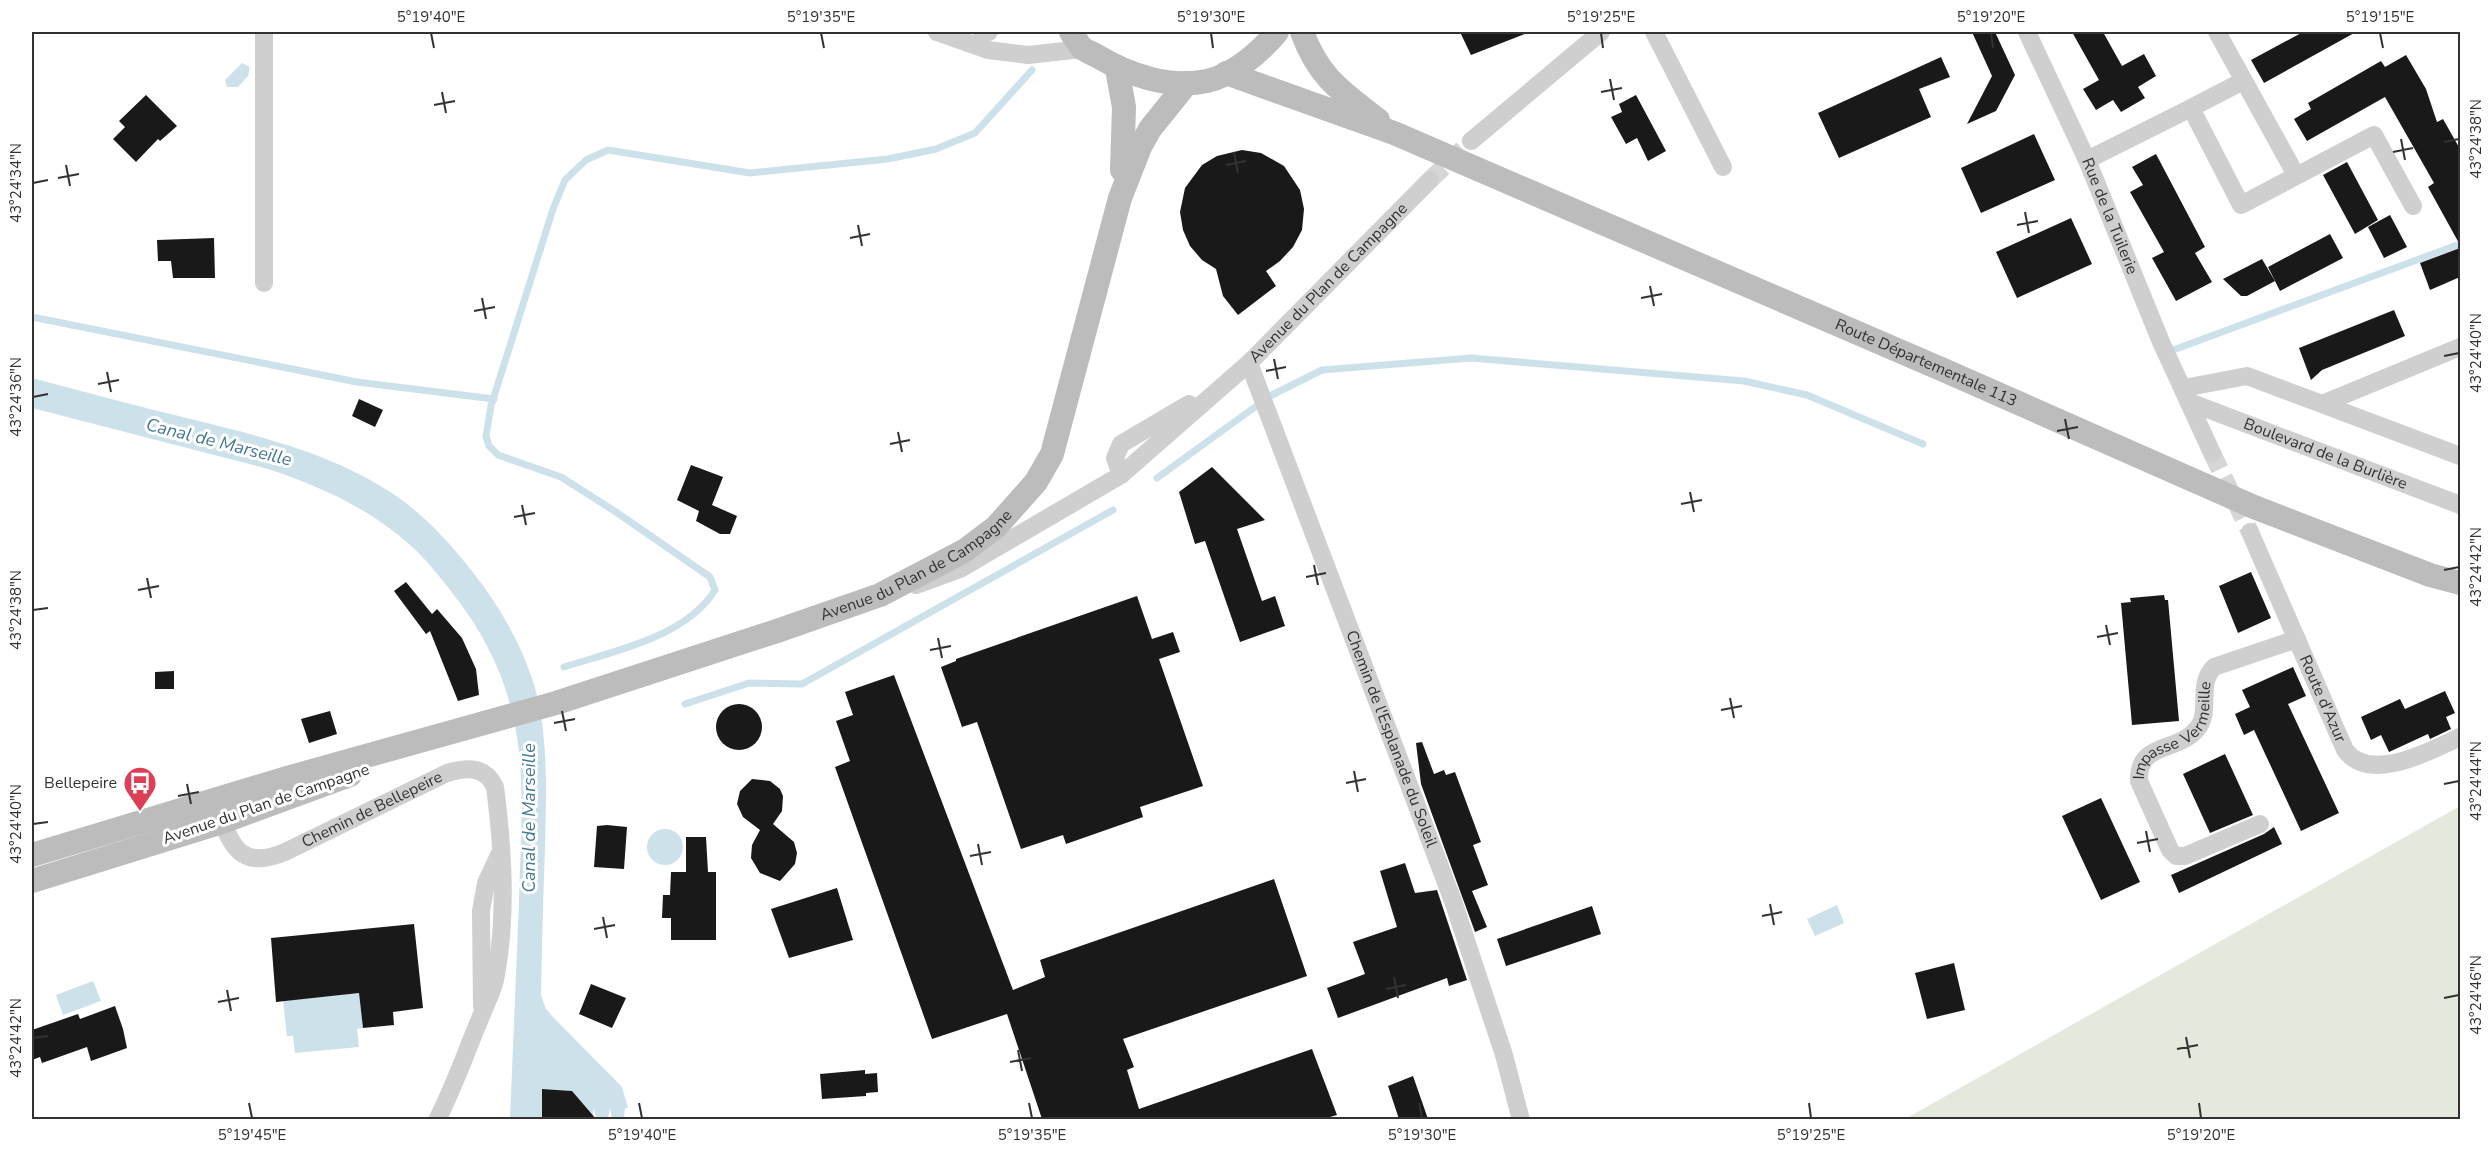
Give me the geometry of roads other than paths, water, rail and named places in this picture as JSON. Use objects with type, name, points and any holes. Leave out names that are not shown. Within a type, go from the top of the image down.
[{"type":"main road","points":[[1077,40],[1117,69],[1149,79],[1187,83],[1208,81],[1226,73],[1254,56],[1277,32]]},
{"type":"main road","name":"Route Départementale 113","points":[[1302,32],[1309,51],[1330,82],[1394,133]]},
{"type":"main road","name":"Avenue du Plan de Campagne","points":[[1117,69],[1124,107],[1125,131],[1120,198]]},
{"type":"main road","name":"Route Départementale 113","points":[[1226,73],[1394,133],[1959,376],[2254,507],[2430,575],[2460,583]]},
{"type":"main road","name":"Avenue du Plan de Campagne","points":[[32,881],[219,811],[286,778],[542,707],[880,595],[964,550],[996,527],[1036,482],[1052,454],[1120,198],[1140,147],[1150,129],[1187,83]]},
{"type":"main road","name":"Avenue du Plan de Campagne","points":[[32,855],[219,811]]},
{"type":"street","points":[[264,32],[264,283]]},
{"type":"street","points":[[937,32],[988,50],[1028,55],[1077,40]]},
{"type":"street","points":[[982,32],[989,32]]},
{"type":"street","points":[[1471,141],[1601,32]]},
{"type":"street","points":[[1654,32],[1723,167]]},
{"type":"street","name":"Rue de la Tuilerie","points":[[2027,32],[2087,160],[2162,342],[2212,453]]},
{"type":"street","points":[[2217,32],[2296,175]]},
{"type":"street","points":[[2087,160],[2243,81]]},
{"type":"street","points":[[2191,108],[2241,205],[2374,135],[2413,206]]},
{"type":"street","name":"Avenue du Plan de Campagne","points":[[880,595],[926,583],[960,569],[1121,476],[1115,458],[1121,444],[1223,385],[1249,363],[1430,180]]},
{"type":"street","points":[[2322,404],[2460,347]]},
{"type":"street","name":"Chemin de l'Esplanade du Soleil","points":[[1249,363],[1453,901],[1504,1055],[1521,1119]]},
{"type":"street","points":[[2186,395],[2247,376],[2460,456]]},
{"type":"street","name":"Boulevard de la Burlière","points":[[2186,395],[2460,505]]},
{"type":"street","name":"Route d'Azur","points":[[2250,532],[2345,750],[2352,759],[2363,764],[2379,765],[2402,761],[2425,754],[2460,737]]},
{"type":"street","name":"Impasse Vermeille","points":[[2260,824],[2185,856],[2176,856],[2170,850],[2139,781],[2138,769],[2149,754],[2188,739],[2199,728],[2203,716],[2204,686],[2207,674],[2214,667],[2297,639]]},
{"type":"street","name":"Chemin de Bellepeire","points":[[219,811],[229,838],[242,855],[261,860],[274,857],[447,773],[472,769],[487,774],[495,787],[503,848],[501,920],[496,975],[459,1073],[437,1119]]},
{"type":"water","points":[[242,63],[250,67],[248,76],[238,87],[227,87],[225,80]]},
{"type":"water","name":"Canal de Marseille","points":[[32,378],[221,426],[321,457],[369,479],[392,493],[438,532],[469,567],[498,608],[516,640],[531,675],[540,709],[546,796],[541,995],[546,1009],[552,1016],[622,1087],[628,1108],[625,1108],[624,1118],[612,1118],[610,1108],[608,1118],[596,1118],[594,1108],[592,1118],[572,1091],[542,1089],[542,1119],[510,1119],[521,832],[520,762],[513,716],[504,683],[474,623],[443,582],[421,556],[393,531],[339,498],[261,467],[32,408]]},
{"type":"water","points":[[665,829],[677,835],[683,847],[677,859],[665,865],[653,859],[647,847],[653,835]]},
{"type":"water","points":[[1837,905],[1844,923],[1815,936],[1807,919]]},
{"type":"water","points":[[93,981],[101,1001],[63,1015],[56,995]]},
{"type":"water","points":[[359,993],[363,1028],[357,1029],[359,1047],[295,1053],[293,1036],[287,1036],[283,1001]]},
{"type":"waterway","points":[[564,667],[626,648],[668,631],[686,620],[715,590],[710,577],[616,512],[561,477],[498,455],[489,446],[486,436],[491,406],[553,209],[565,180],[586,160],[608,150],[750,173],[888,159],[936,149],[975,133],[1032,70]]},
{"type":"waterway","points":[[2176,349],[2460,244]]},
{"type":"waterway","points":[[32,317],[357,382],[494,399]]},
{"type":"waterway","points":[[1272,395],[1322,370],[1471,358],[1744,381],[1807,395],[1923,444]]},
{"type":"waterway","points":[[1157,478],[1255,407]]},
{"type":"waterway","points":[[685,704],[749,683],[802,684],[1113,510]]},
{"type":"tunnel","points":[[1430,180],[1471,141]]},
{"type":"tunnel","points":[[2212,453],[2250,532]]},
{"type":"place","name":"Bellepeire","points":[[140,812]]}]
